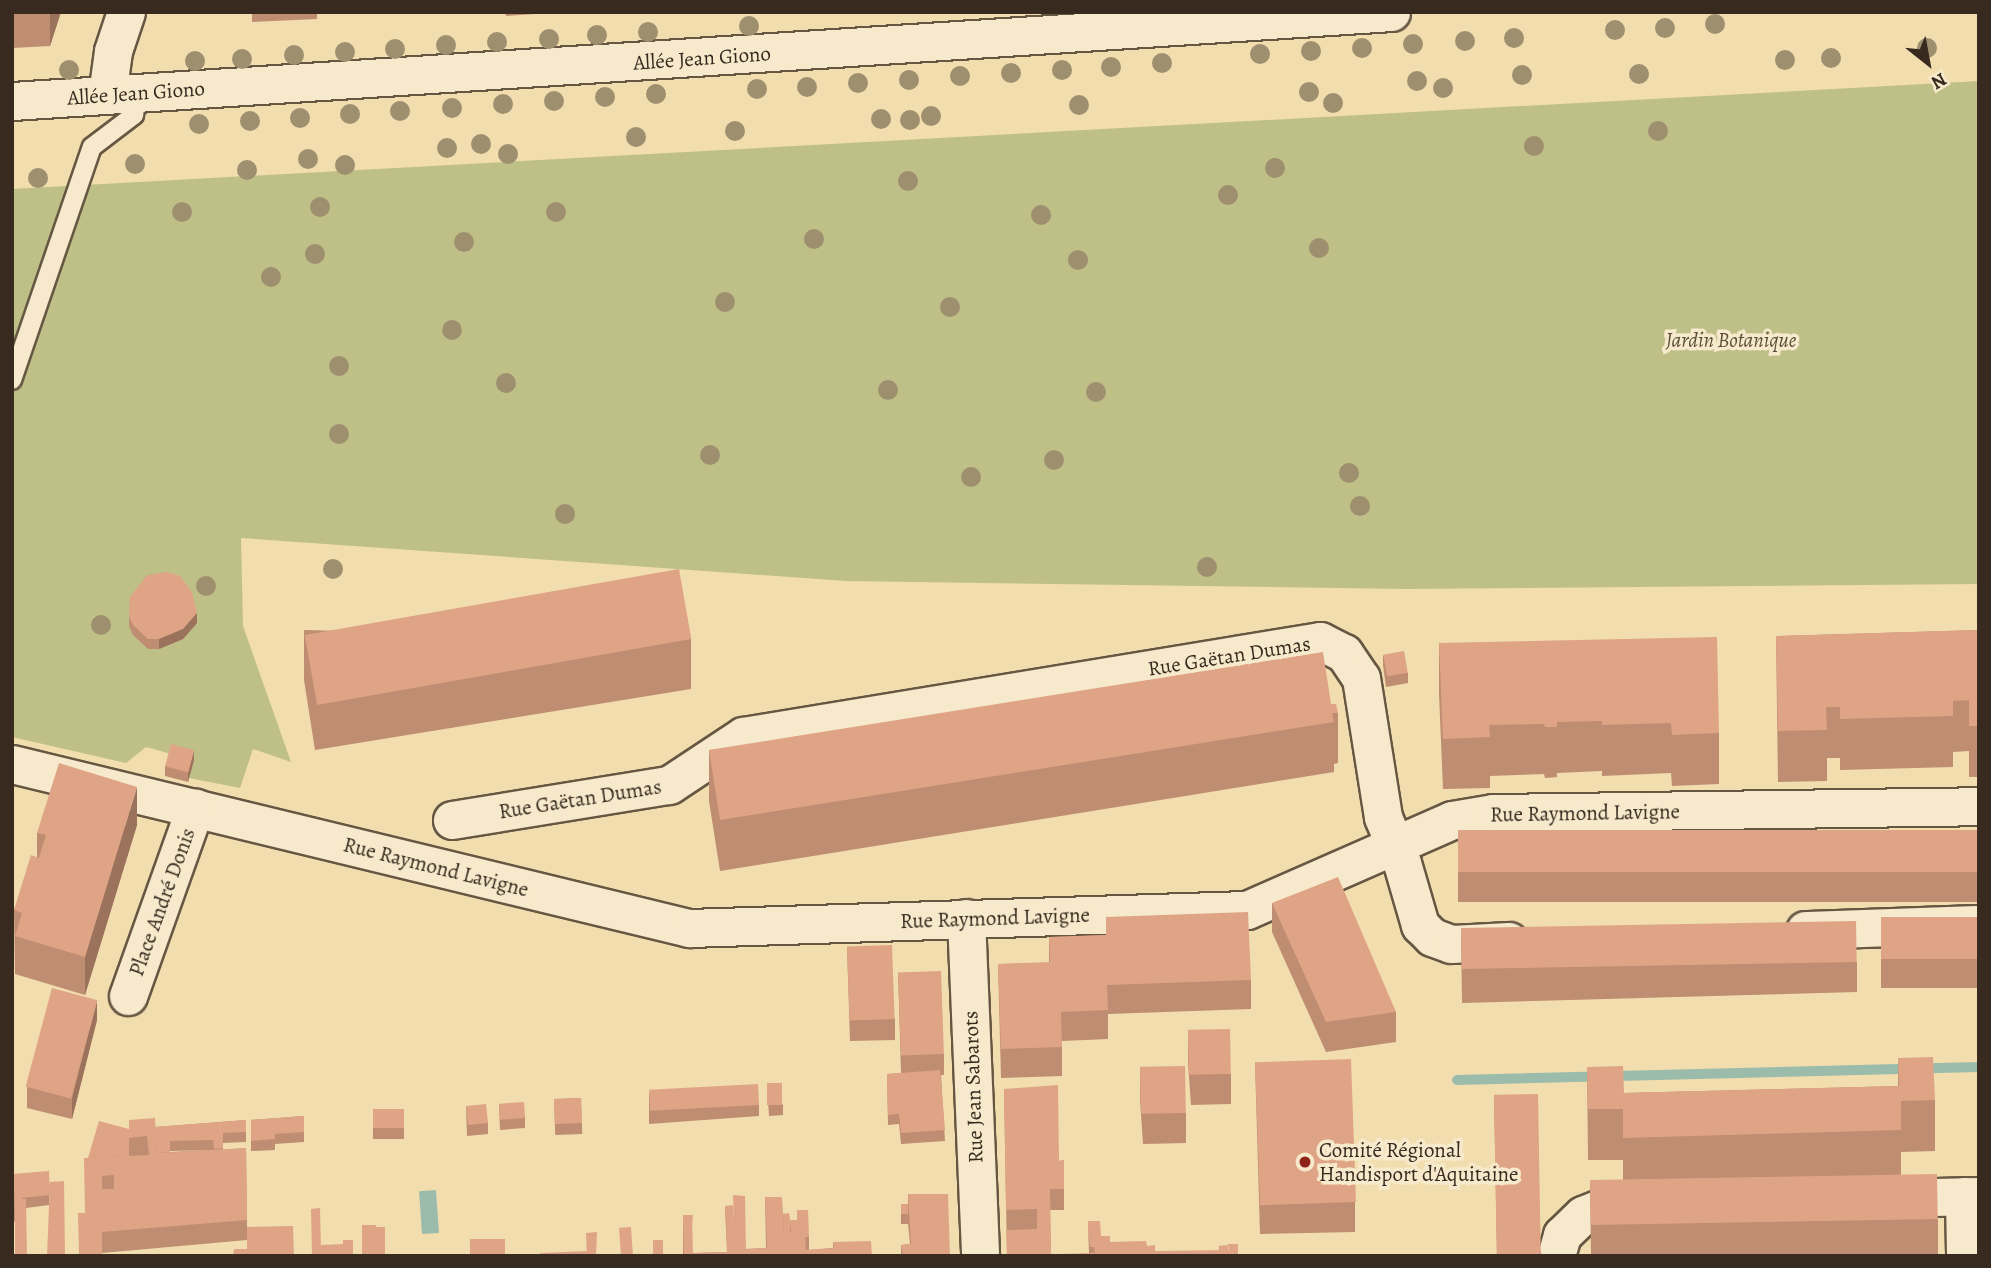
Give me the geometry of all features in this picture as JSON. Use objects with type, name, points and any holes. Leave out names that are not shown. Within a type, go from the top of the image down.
[{"type":"street","points":[[123,94],[114,51],[126,12]]},
{"type":"street","name":"Allée Jean Giono","points":[[12,101],[1391,12]]},
{"type":"street","name":"Rue Gaëtan Dumas","points":[[452,820],[670,785],[743,736],[1320,641],[1343,653],[1361,678],[1383,817],[1396,847],[1420,925],[1432,937],[1451,944],[1548,940]]},
{"type":"street","name":"Rue Raymond Lavigne","points":[[12,764],[689,928],[1247,910],[1396,847],[1452,820],[1493,813],[1979,806]]},
{"type":"street","name":"Place André Donis","points":[[128,996],[195,808]]},
{"type":"street","name":"Rue Jean Sabarots","points":[[966,918],[980,1256]]},
{"type":"street","points":[[1770,931],[1979,923]]},
{"type":"street","points":[[1853,1199],[1971,1196],[1965,1256]]},
{"type":"street","points":[[1556,1256],[1562,1235],[1583,1215],[1605,1206],[1674,1204]]},
{"type":"lane","points":[[12,380],[92,147],[134,115],[123,94]]},
{"type":"green space","name":"Jardin Botanique","points":[[1979,81],[1979,584],[1405,589],[846,581],[241,538],[243,626],[291,762],[253,749],[240,788],[189,778],[193,760],[146,747],[126,763],[12,737],[12,189]]},
{"type":"shaded area","points":[[436,1190],[439,1233],[422,1234],[419,1191]]},
{"type":"building","points":[[679,569],[691,639],[317,705],[305,635]]},
{"type":"building","points":[[167,572],[180,576],[192,592],[197,613],[183,629],[159,639],[148,639],[133,625],[129,616],[130,597],[147,575]]},
{"type":"building","points":[[1979,630],[1979,726],[1969,726],[1969,700],[1953,701],[1953,716],[1840,719],[1840,707],[1826,707],[1827,730],[1778,731],[1776,636]]},
{"type":"building","points":[[1717,637],[1719,733],[1672,735],[1671,723],[1602,725],[1602,721],[1557,722],[1557,727],[1545,727],[1544,724],[1489,725],[1490,737],[1443,739],[1439,643]]},
{"type":"building","points":[[1404,651],[1408,673],[1387,676],[1383,655]]},
{"type":"building","points":[[1323,652],[1331,704],[1336,704],[1338,713],[1332,713],[1334,722],[720,820],[709,750]]},
{"type":"building","points":[[171,744],[194,750],[188,772],[165,766]]},
{"type":"building","points":[[59,763],[137,787],[85,957],[15,936],[22,913],[14,910],[31,855],[39,858],[46,835],[37,833]]},
{"type":"building","points":[[1458,830],[1979,830],[1979,872],[1458,872]]},
{"type":"building","points":[[1338,877],[1396,1012],[1326,1022],[1272,903]]},
{"type":"building","points":[[1248,912],[1251,980],[1107,985],[1108,1010],[1061,1012],[1062,1047],[1001,1049],[998,964],[1050,962],[1049,937],[1106,935],[1106,917]]},
{"type":"building","points":[[1881,917],[1979,917],[1979,959],[1881,959]]},
{"type":"building","points":[[1856,921],[1857,962],[1462,969],[1461,928]]},
{"type":"building","points":[[892,945],[895,1019],[850,1021],[847,947]]},
{"type":"building","points":[[941,971],[944,1054],[901,1055],[898,973]]},
{"type":"building","points":[[52,988],[97,1000],[71,1099],[26,1087]]},
{"type":"building","points":[[1230,1029],[1231,1074],[1189,1075],[1188,1030]]},
{"type":"building","points":[[1933,1057],[1935,1100],[1901,1101],[1901,1130],[1623,1138],[1623,1109],[1588,1109],[1587,1067],[1623,1066],[1624,1093],[1899,1086],[1898,1058]]},
{"type":"building","name":"Comité Régional Handisport d'Aquitaine","points":[[1351,1059],[1356,1202],[1260,1205],[1255,1062]]},
{"type":"building","points":[[1185,1066],[1186,1113],[1141,1114],[1140,1067]]},
{"type":"building","points":[[940,1070],[945,1130],[901,1133],[899,1114],[888,1115],[887,1074]]},
{"type":"building","points":[[767,1083],[782,1083],[782,1105],[767,1105]]},
{"type":"building","points":[[758,1084],[759,1105],[650,1111],[649,1090]]},
{"type":"building","points":[[1058,1085],[1059,1161],[1064,1160],[1064,1189],[1050,1189],[1051,1256],[1007,1256],[1006,1230],[1037,1229],[1037,1209],[1006,1210],[1004,1089]]},
{"type":"building","points":[[1538,1094],[1541,1256],[1497,1256],[1494,1095]]},
{"type":"building","points":[[581,1098],[582,1123],[555,1124],[554,1099]]},
{"type":"building","points":[[524,1102],[525,1118],[500,1120],[499,1104]]},
{"type":"building","points":[[486,1104],[488,1123],[468,1125],[466,1106]]},
{"type":"building","points":[[373,1109],[404,1109],[404,1128],[373,1128]]},
{"type":"building","points":[[304,1116],[304,1132],[275,1134],[275,1139],[251,1141],[251,1120]]},
{"type":"building","points":[[155,1118],[157,1153],[246,1148],[247,1220],[102,1232],[102,1256],[79,1256],[78,1213],[85,1213],[84,1158],[149,1155],[147,1136],[129,1138],[129,1120]],"holes":[[[114,1175],[114,1189],[102,1189],[102,1176]]]},
{"type":"building","points":[[246,1120],[246,1132],[223,1133],[223,1148],[214,1149],[213,1140],[170,1141],[170,1152],[157,1153],[155,1127]]},
{"type":"building","points":[[99,1121],[129,1129],[129,1156],[88,1158]]},
{"type":"building","points":[[49,1171],[50,1195],[22,1198],[22,1192],[15,1192],[12,1212],[12,1174]]},
{"type":"building","points":[[1937,1174],[1938,1219],[1591,1225],[1590,1180]]},
{"type":"building","points":[[64,1181],[65,1256],[47,1256],[50,1182]]},
{"type":"building","points":[[15,1192],[22,1192],[22,1199],[26,1199],[27,1256],[15,1256]]},
{"type":"building","points":[[908,1194],[948,1194],[950,1256],[882,1256],[903,1255],[901,1245],[911,1244]]},
{"type":"building","points":[[733,1195],[745,1196],[746,1249],[767,1248],[765,1197],[782,1197],[784,1232],[791,1232],[790,1225],[797,1224],[797,1210],[808,1210],[809,1237],[805,1237],[806,1250],[834,1248],[833,1242],[871,1241],[872,1256],[684,1256],[683,1219],[692,1219],[693,1253],[727,1252],[726,1217],[734,1218]]},
{"type":"building","points":[[901,1204],[908,1204],[908,1214],[901,1214]]},
{"type":"building","points":[[733,1205],[734,1218],[726,1217],[726,1227],[725,1206]]},
{"type":"building","points":[[320,1208],[321,1251],[343,1251],[343,1240],[353,1240],[353,1256],[312,1256],[311,1209]]},
{"type":"building","points":[[789,1213],[790,1220],[797,1220],[797,1224],[790,1225],[790,1232],[784,1232],[783,1214]]},
{"type":"building","points":[[683,1215],[693,1215],[692,1226],[692,1219],[683,1219]]},
{"type":"building","points":[[1088,1221],[1100,1221],[1101,1236],[1089,1236],[1089,1246]]},
{"type":"building","points":[[362,1225],[376,1225],[376,1256],[362,1256]]},
{"type":"building","points":[[293,1226],[294,1256],[233,1256],[234,1249],[247,1249],[247,1227]]},
{"type":"building","points":[[376,1227],[385,1227],[385,1256],[376,1256]]},
{"type":"building","points":[[631,1227],[633,1256],[621,1256],[619,1228]]},
{"type":"building","points":[[597,1232],[596,1256],[587,1256],[586,1233]]},
{"type":"building","points":[[1089,1236],[1110,1236],[1110,1242],[1146,1241],[1147,1246],[1155,1245],[1155,1251],[1229,1250],[1228,1244],[1238,1244],[1238,1256],[1056,1256],[1095,1253],[1094,1247],[1090,1247]]},
{"type":"building","points":[[470,1239],[505,1239],[505,1256],[470,1256]]},
{"type":"building","points":[[653,1240],[663,1240],[663,1256],[653,1256]]},
{"type":"building","points":[[343,1244],[343,1251],[321,1251],[321,1245]]},
{"type":"building","points":[[1228,1245],[1228,1250],[1219,1250],[1219,1246]]},
{"type":"building","points":[[587,1251],[587,1256],[540,1256],[540,1253]]},
{"type":"waterway","points":[[1457,1080],[1979,1067]]},
{"type":"place","name":"Comité Régional Handisport d'Aquitaine","points":[[1305,1162]]}]
